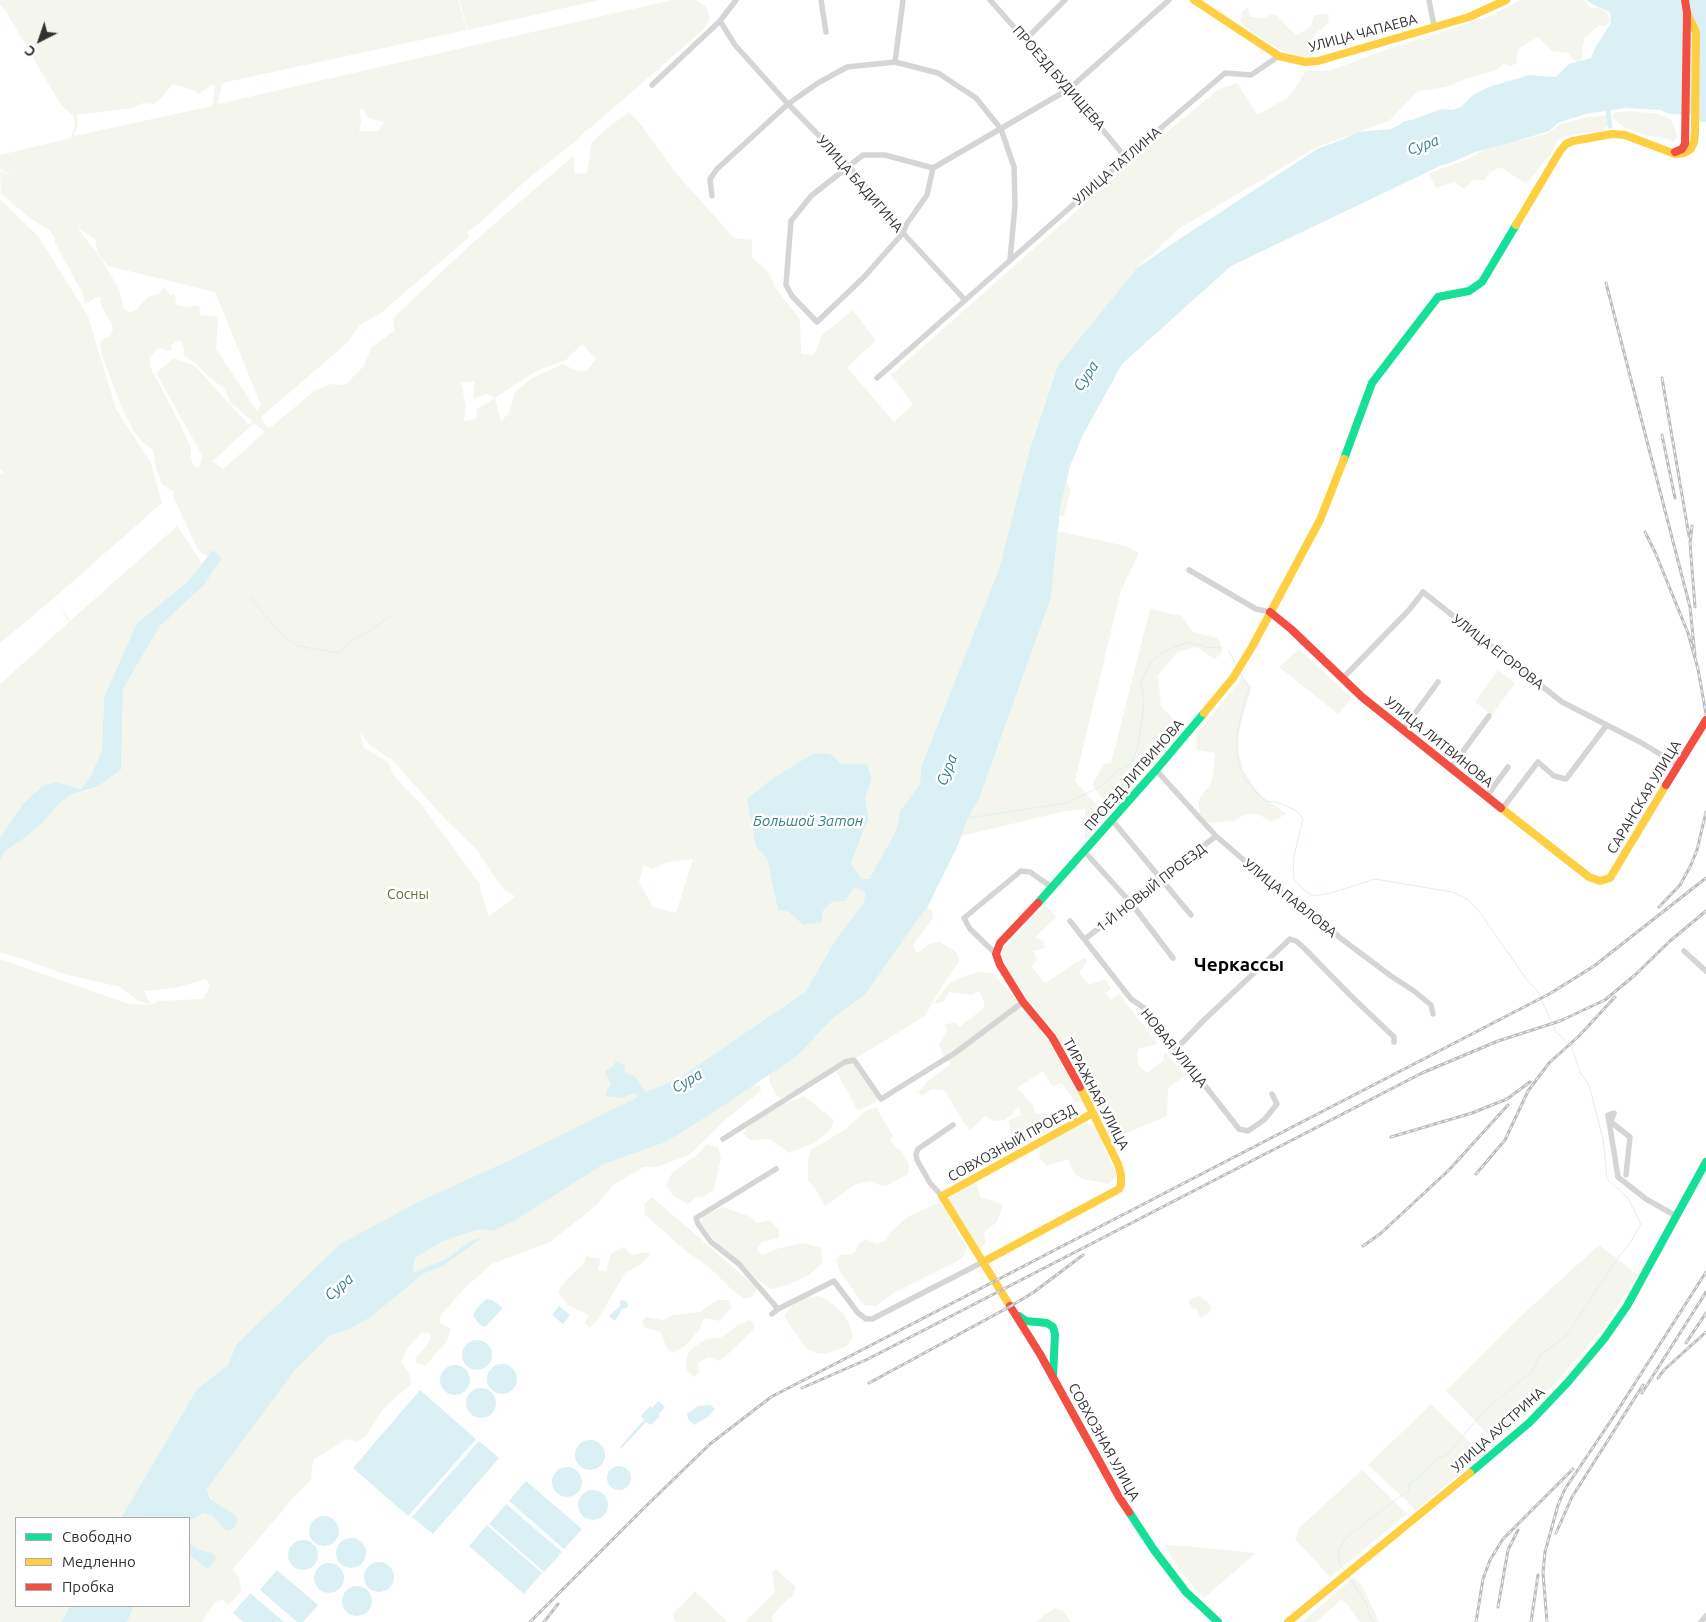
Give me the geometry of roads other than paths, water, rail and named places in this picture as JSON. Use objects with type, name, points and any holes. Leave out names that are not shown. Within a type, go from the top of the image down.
[{"type":"main road","name":"УЛИЦА ЧАПАЕВА","points":[[1194,0],[1278,56],[1306,62],[1318,61],[1469,17],[1506,0]]},
{"type":"main road","points":[[1670,152],[1678,151],[1684,147],[1687,13],[1685,0]]},
{"type":"main road","points":[[1670,152],[1679,154],[1688,151],[1694,142],[1696,32],[1687,13]]},
{"type":"main road","name":"ПРОЕЗД ЛИТВИНОВА","points":[[996,954],[1000,942],[1053,888],[1233,678],[1320,520],[1372,383],[1438,297],[1469,291],[1482,282],[1560,151],[1566,144],[1580,139],[1619,134],[1670,152]]},
{"type":"main road","name":"УЛИЦА ЛИТВИНОВА","points":[[1270,612],[1343,678],[1450,769],[1589,877],[1600,881]]},
{"type":"main road","name":"САРАНСКАЯ УЛИЦА","points":[[1600,881],[1610,878],[1706,720]]},
{"type":"main road","name":"ТИРАЖНАЯ УЛИЦА","points":[[984,1262],[1108,1196],[1119,1189],[1122,1176],[1118,1164],[1072,1071],[1052,1037],[1023,1002],[1006,977],[996,954]]},
{"type":"main road","name":"СОВХОЗНЫЙ ПРОЕЗД","points":[[942,1196],[1093,1113]]},
{"type":"main road","name":"УЛИЦА АУСТРИНА","points":[[1288,1622],[1490,1457],[1542,1410],[1610,1331],[1627,1306],[1706,1162]]},
{"type":"main road","name":"СОВХОЗНАЯ УЛИЦА","points":[[942,1196],[1030,1337],[1119,1497],[1154,1550],[1186,1592],[1218,1622]]},
{"type":"main road","points":[[1016,1314],[1026,1321],[1047,1323],[1055,1330],[1053,1377]]},
{"type":"main road","points":[[1030,1337],[1032,1328],[1039,1322]]},
{"type":"street","points":[[652,85],[720,21],[736,0]]},
{"type":"street","points":[[822,0],[826,32]]},
{"type":"street","points":[[895,62],[903,0]]},
{"type":"street","name":"ПРОЕЗД БУДИЩЕВА","points":[[990,0],[1026,39],[1126,158]]},
{"type":"street","points":[[1026,39],[1065,0]]},
{"type":"street","points":[[933,168],[927,195],[906,225],[903,233],[864,277],[817,322],[792,296],[786,285],[786,278],[791,245],[789,235],[792,221],[811,196],[823,185],[864,155],[885,155],[933,168],[1069,89],[1169,0]]},
{"type":"street","name":"УЛИЦА ЧАПАЕВА","points":[[1430,0],[1434,26]]},
{"type":"street","name":"УЛИЦА БАДИГИНА","points":[[720,21],[735,45],[788,104],[850,167],[903,233],[965,300]]},
{"type":"street","name":"УЛИЦА ТАТЛИНА","points":[[877,378],[1225,73],[1251,75],[1278,56]]},
{"type":"street","points":[[712,196],[710,179],[717,169],[788,104],[818,83],[847,68],[895,62],[938,73],[976,98],[1000,129],[1014,167],[1015,205],[1010,260]]},
{"type":"street","points":[[1189,570],[1256,610],[1270,612]]},
{"type":"street","name":"УЛИЦА ЕГОРОВА","points":[[1343,678],[1409,610],[1423,592],[1562,702],[1640,742],[1678,765]]},
{"type":"street","points":[[1403,730],[1438,682]]},
{"type":"street","points":[[1450,769],[1489,716]]},
{"type":"street","points":[[1502,809],[1538,762],[1554,776],[1566,779],[1606,726]]},
{"type":"street","points":[[1486,797],[1508,767]]},
{"type":"street","name":"УЛИЦА ПАВЛОВА","points":[[1156,770],[1216,836],[1277,889],[1322,920],[1339,937],[1414,991],[1431,1005],[1433,1014]]},
{"type":"street","points":[[1112,820],[1191,914]]},
{"type":"street","name":"1-Й НОВЫЙ ПРОЕЗД","points":[[1085,939],[1216,836]]},
{"type":"street","points":[[1084,851],[1131,902],[1173,958]]},
{"type":"street","points":[[996,954],[970,929],[964,918],[1021,870],[1030,872],[1053,888]]},
{"type":"street","name":"НОВАЯ УЛИЦА","points":[[1070,921],[1131,999],[1144,1008],[1239,1129],[1248,1131],[1264,1120],[1277,1104],[1272,1094]]},
{"type":"street","points":[[1176,1049],[1217,1007],[1290,939],[1296,941],[1304,948],[1394,1037],[1394,1042]]},
{"type":"street","points":[[1684,951],[1706,971]]},
{"type":"street","points":[[723,1139],[845,1062],[854,1060],[881,1099],[955,1054],[1023,1002]]},
{"type":"street","points":[[1626,1175],[1630,1137],[1611,1122],[1614,1113],[1608,1115],[1618,1177],[1646,1199],[1676,1216]]},
{"type":"street","points":[[942,1196],[936,1191],[920,1166],[916,1154],[918,1149],[954,1125]]},
{"type":"street","points":[[776,1169],[696,1218],[698,1224],[712,1242],[739,1264],[778,1309]]},
{"type":"street","points":[[772,1314],[778,1309],[834,1281],[858,1313],[866,1319],[872,1319],[984,1262]]},
{"type":"street","points":[[1701,1622],[1706,1616]]},
{"type":"water","points":[[1586,0],[1706,0],[1706,122],[1695,122],[1695,115],[1670,114],[1660,110],[1625,108],[1585,114],[1558,123],[1549,131],[1475,152],[1440,166],[1231,266],[1122,364],[1083,435],[1070,466],[1060,509],[1051,598],[979,799],[968,818],[958,845],[927,908],[865,995],[833,1018],[797,1056],[666,1142],[604,1164],[514,1221],[493,1231],[480,1229],[443,1241],[415,1258],[413,1273],[448,1258],[470,1241],[482,1238],[443,1266],[423,1274],[372,1316],[348,1330],[331,1335],[295,1370],[207,1489],[210,1499],[236,1516],[238,1521],[233,1529],[229,1531],[224,1529],[213,1516],[203,1513],[190,1522],[190,1517],[122,1517],[197,1389],[228,1365],[236,1345],[340,1244],[422,1200],[510,1160],[638,1097],[635,1093],[622,1098],[606,1096],[607,1090],[611,1085],[605,1071],[613,1066],[616,1061],[625,1066],[625,1073],[635,1076],[645,1092],[676,1080],[805,992],[838,936],[864,903],[865,892],[855,887],[845,901],[832,902],[822,912],[822,922],[803,925],[789,912],[778,910],[767,859],[756,847],[747,799],[772,779],[814,753],[830,754],[842,764],[867,764],[872,779],[865,798],[869,820],[851,864],[861,878],[869,879],[896,831],[900,811],[920,784],[921,767],[999,569],[1029,452],[1058,365],[1137,268],[1317,149],[1357,132],[1391,129],[1404,121],[1412,120],[1441,109],[1452,110],[1461,107],[1473,95],[1486,88],[1529,75],[1556,77],[1569,64],[1591,58],[1611,23],[1610,12]]},
{"type":"water","points":[[213,550],[222,558],[204,585],[160,626],[123,689],[121,770],[97,787],[72,794],[59,803],[43,822],[4,852],[0,862],[0,838],[23,804],[43,786],[56,782],[81,789],[92,774],[102,750],[104,697],[137,623],[187,582]]},
{"type":"water","points":[[486,1299],[492,1300],[501,1306],[502,1309],[485,1327],[480,1325],[473,1316],[476,1309]]},
{"type":"water","points":[[622,1300],[627,1301],[628,1306],[622,1309],[615,1321],[609,1316],[620,1306]]},
{"type":"water","points":[[559,1306],[570,1315],[563,1324],[552,1315]]},
{"type":"water","points":[[477,1340],[488,1344],[492,1355],[488,1366],[477,1370],[466,1366],[462,1355],[466,1344]]},
{"type":"water","points":[[502,1364],[513,1368],[517,1379],[513,1390],[502,1394],[491,1390],[487,1379],[491,1368]]},
{"type":"water","points":[[455,1365],[466,1369],[470,1380],[466,1391],[455,1395],[444,1391],[440,1380],[444,1369]]},
{"type":"water","points":[[481,1388],[492,1392],[496,1403],[492,1414],[481,1418],[470,1414],[466,1403],[470,1392]]},
{"type":"water","points":[[420,1390],[476,1439],[408,1516],[353,1468]]},
{"type":"water","points":[[658,1401],[665,1407],[659,1414],[660,1416],[651,1425],[646,1422],[621,1449],[620,1447],[644,1420],[641,1416],[650,1406],[652,1408]]},
{"type":"water","points":[[710,1405],[715,1409],[709,1416],[694,1425],[688,1419],[687,1414],[698,1406]]},
{"type":"water","points":[[590,1440],[601,1444],[605,1455],[601,1466],[590,1470],[579,1466],[575,1455],[579,1444]]},
{"type":"water","points":[[479,1441],[499,1458],[433,1534],[412,1517]]},
{"type":"water","points":[[619,1466],[628,1469],[631,1478],[628,1487],[619,1490],[610,1487],[607,1478],[610,1469]]},
{"type":"water","points":[[567,1467],[578,1471],[582,1482],[578,1493],[567,1497],[556,1493],[552,1482],[556,1471]]},
{"type":"water","points":[[526,1481],[582,1529],[564,1549],[509,1501]]},
{"type":"water","points":[[593,1490],[604,1494],[608,1505],[604,1516],[593,1520],[582,1516],[578,1505],[582,1494]]},
{"type":"water","points":[[506,1504],[562,1552],[544,1572],[489,1524]]},
{"type":"water","points":[[324,1516],[335,1520],[339,1531],[335,1542],[324,1546],[313,1542],[309,1531],[313,1520]]},
{"type":"water","points":[[487,1525],[542,1573],[524,1594],[469,1546]]},
{"type":"water","points":[[351,1538],[362,1542],[366,1553],[362,1564],[351,1568],[340,1564],[336,1553],[340,1542]]},
{"type":"water","points":[[303,1540],[314,1544],[318,1555],[314,1566],[303,1570],[292,1566],[288,1555],[292,1544]]},
{"type":"water","points":[[190,1544],[197,1549],[212,1553],[216,1558],[210,1567],[206,1568],[190,1555]]},
{"type":"water","points":[[379,1562],[390,1566],[394,1577],[390,1588],[379,1592],[368,1588],[364,1577],[368,1566]]},
{"type":"water","points":[[329,1563],[340,1567],[344,1578],[340,1589],[329,1593],[318,1589],[314,1578],[318,1567]]},
{"type":"water","points":[[277,1570],[318,1605],[303,1622],[297,1622],[260,1590]]},
{"type":"water","points":[[357,1586],[368,1590],[372,1601],[368,1612],[357,1616],[346,1612],[342,1601],[346,1590]]},
{"type":"water","points":[[250,1593],[284,1622],[243,1622],[233,1613]]},
{"type":"water","points":[[69,1607],[134,1607],[127,1622],[61,1622]]},
{"type":"waterway","points":[[1608,111],[1610,126]]},
{"type":"waterway","points":[[250,597],[279,632],[297,646],[340,653],[353,639],[363,635],[389,617]]},
{"type":"waterway","points":[[968,818],[1067,803],[1101,786],[1119,770],[1131,764],[1138,746],[1142,720],[1144,700],[1141,683],[1149,664],[1163,652],[1187,642],[1206,647],[1222,648]]},
{"type":"waterway","points":[[1229,651],[1237,667]]},
{"type":"waterway","points":[[1240,673],[1249,688],[1237,736],[1239,765],[1245,779],[1266,801],[1280,803],[1297,811],[1303,819],[1293,860],[1294,879],[1313,896],[1331,893],[1375,879],[1452,892],[1467,899],[1478,910],[1525,977],[1538,992],[1556,1032],[1572,1047],[1580,1073],[1589,1085],[1603,1139],[1607,1179],[1628,1198],[1641,1224],[1566,1336],[1540,1355],[1532,1371],[1484,1411],[1447,1455],[1437,1459],[1419,1478],[1410,1483],[1409,1490],[1346,1537],[1338,1553],[1340,1564],[1345,1572]]},
{"type":"waterway","points":[[1349,1577],[1367,1605],[1373,1622]]},
{"type":"railway","points":[[1606,283],[1690,607],[1695,656]]},
{"type":"railway","points":[[1662,378],[1689,536]]},
{"type":"railway","points":[[1662,435],[1675,498]]},
{"type":"railway","points":[[1692,526],[1690,543],[1695,607]]},
{"type":"railway","points":[[1645,532],[1688,633],[1698,669],[1706,714]]},
{"type":"railway","points":[[1659,907],[1680,885],[1690,867],[1697,850],[1706,812]]},
{"type":"railway","points":[[530,1622],[710,1444],[771,1397],[1551,993],[1594,966],[1706,878]]},
{"type":"railway","points":[[802,1388],[868,1359],[1422,1073],[1498,1041],[1560,1021],[1605,1000],[1706,911]]},
{"type":"railway","points":[[1476,1174],[1505,1140],[1528,1091],[1549,1063],[1579,1036],[1615,997]]},
{"type":"railway","points":[[1391,1137],[1472,1113],[1507,1099],[1530,1082]]},
{"type":"railway","points":[[1363,1246],[1380,1234],[1449,1170],[1508,1105]]},
{"type":"railway","points":[[869,1383],[1011,1306],[1034,1292],[1083,1255]]},
{"type":"railway","points":[[1547,1622],[1543,1573],[1545,1552],[1558,1505],[1565,1489],[1706,1272]]},
{"type":"railway","points":[[1642,1393],[1706,1292]]},
{"type":"railway","points":[[1686,1343],[1706,1313]]},
{"type":"railway","points":[[1658,1378],[1664,1370],[1706,1332]]},
{"type":"railway","points":[[1556,1533],[1572,1497],[1643,1385]]},
{"type":"railway","points":[[1476,1622],[1483,1579],[1490,1560],[1503,1539],[1573,1469]]},
{"type":"railway","points":[[1498,1607],[1508,1550],[1518,1530]]},
{"type":"railway","points":[[1531,1622],[1538,1575]]},
{"type":"railway","points":[[544,1622],[558,1604]]},
{"type":"district","name":"Черкассы","points":[[1239,965]]},
{"type":"water label","name":"Сура","points":[[1423,145]]},
{"type":"water label","name":"Сура","points":[[1086,376]]},
{"type":"water label","name":"Сура","points":[[947,770]]},
{"type":"water label","name":"Большой Затон","points":[[808,821]]},
{"type":"water label","name":"Сура","points":[[687,1081]]},
{"type":"water label","name":"Сура","points":[[339,1287]]},
{"type":"park label","name":"Сосны","points":[[408,894]]}]
